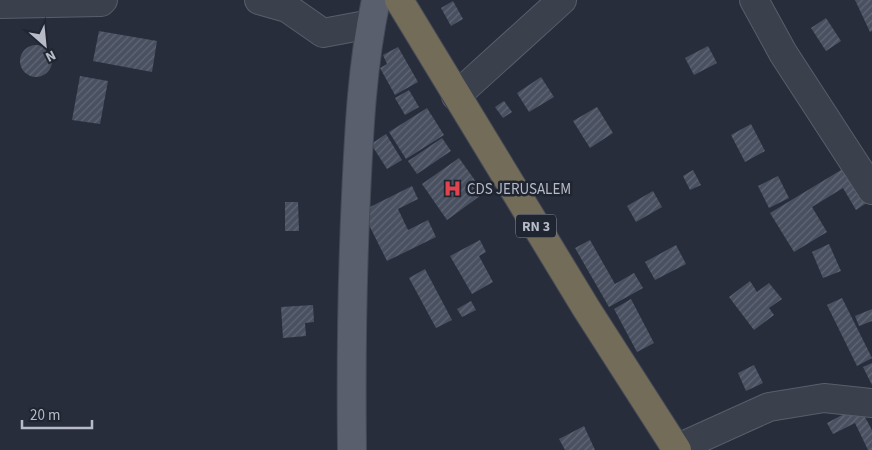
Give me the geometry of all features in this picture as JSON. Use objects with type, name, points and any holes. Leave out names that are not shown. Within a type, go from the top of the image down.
[{"type":"highway","name":"RN 3","points":[[398,0],[677,449]]},
{"type":"main road","points":[[352,450],[351,315],[359,138],[373,12]]},
{"type":"street","points":[[0,4],[101,2],[103,0]]},
{"type":"street","points":[[259,0],[287,8],[323,33],[373,12]]},
{"type":"street","points":[[456,96],[562,0]]},
{"type":"street","points":[[754,0],[782,53],[869,180]]},
{"type":"street","points":[[677,449],[770,407],[824,398],[872,403]]},
{"type":"building","points":[[855,0],[872,0],[872,31],[870,32]]},
{"type":"building","points":[[453,1],[463,19],[451,26],[441,8]]},
{"type":"building","points":[[826,18],[841,41],[826,51],[811,28]]},
{"type":"building","points":[[99,31],[157,41],[152,72],[93,61]]},
{"type":"building","points":[[36,45],[42,46],[47,50],[51,55],[51,67],[47,72],[42,76],[36,77],[30,76],[25,72],[21,67],[20,61],[21,55],[25,50],[30,46]]},
{"type":"building","points":[[708,46],[717,63],[694,75],[685,58]]},
{"type":"building","points":[[398,47],[418,82],[395,95],[380,68],[387,64],[383,55]]},
{"type":"building","points":[[80,76],[108,81],[100,124],[72,120]]},
{"type":"building","points":[[541,77],[554,97],[529,112],[517,93]]},
{"type":"building","points":[[409,90],[419,107],[405,115],[395,98]]},
{"type":"building","points":[[504,101],[512,112],[503,118],[495,107]]},
{"type":"building","points":[[597,107],[613,133],[590,148],[573,121]]},
{"type":"building","points":[[427,108],[444,135],[406,159],[389,132]]},
{"type":"building","points":[[751,124],[765,151],[745,162],[731,135]]},
{"type":"building","points":[[386,134],[402,160],[387,169],[371,144]]},
{"type":"building","points":[[442,138],[451,151],[417,174],[408,161]]},
{"type":"building","name":"CDS JERUSALEM","points":[[459,158],[484,193],[447,220],[422,184]]},
{"type":"building","points":[[846,167],[868,202],[856,210],[843,188],[812,207],[827,232],[794,252],[770,213]]},
{"type":"building","points":[[693,170],[701,185],[690,190],[683,176]]},
{"type":"building","points":[[778,176],[789,198],[769,208],[758,186]]},
{"type":"building","points":[[412,186],[418,199],[398,209],[408,230],[428,220],[436,237],[387,261],[362,211]]},
{"type":"building","points":[[653,191],[662,207],[636,222],[627,206]]},
{"type":"building","points":[[285,202],[298,202],[299,231],[285,231]]},
{"type":"building","points":[[480,240],[486,252],[479,256],[493,282],[472,294],[450,256]]},
{"type":"building","points":[[590,240],[615,284],[634,273],[643,288],[609,307],[575,248]]},
{"type":"building","points":[[829,244],[841,271],[823,278],[812,252]]},
{"type":"building","points":[[676,245],[686,264],[655,280],[645,262]]},
{"type":"building","points":[[425,269],[452,320],[436,328],[409,278]]},
{"type":"building","points":[[750,281],[757,292],[769,283],[782,299],[769,308],[774,315],[754,330],[729,297]]},
{"type":"building","points":[[842,298],[872,358],[857,366],[827,305]]},
{"type":"building","points":[[631,299],[654,343],[637,352],[614,309]]},
{"type":"building","points":[[471,301],[476,310],[462,317],[457,309]]},
{"type":"building","points":[[313,305],[314,322],[305,323],[306,336],[283,338],[281,307]]},
{"type":"building","points":[[872,309],[872,321],[859,326],[855,316]]},
{"type":"building","points":[[872,363],[872,385],[863,367]]},
{"type":"building","points":[[754,365],[763,383],[746,391],[738,373]]},
{"type":"building","points":[[859,406],[872,430],[872,450],[868,450],[855,423],[833,434],[827,423]]},
{"type":"building","points":[[584,426],[595,450],[565,450],[559,439]]},
{"type":"place","name":"CDS JERUSALEM","points":[[453,189]]}]
